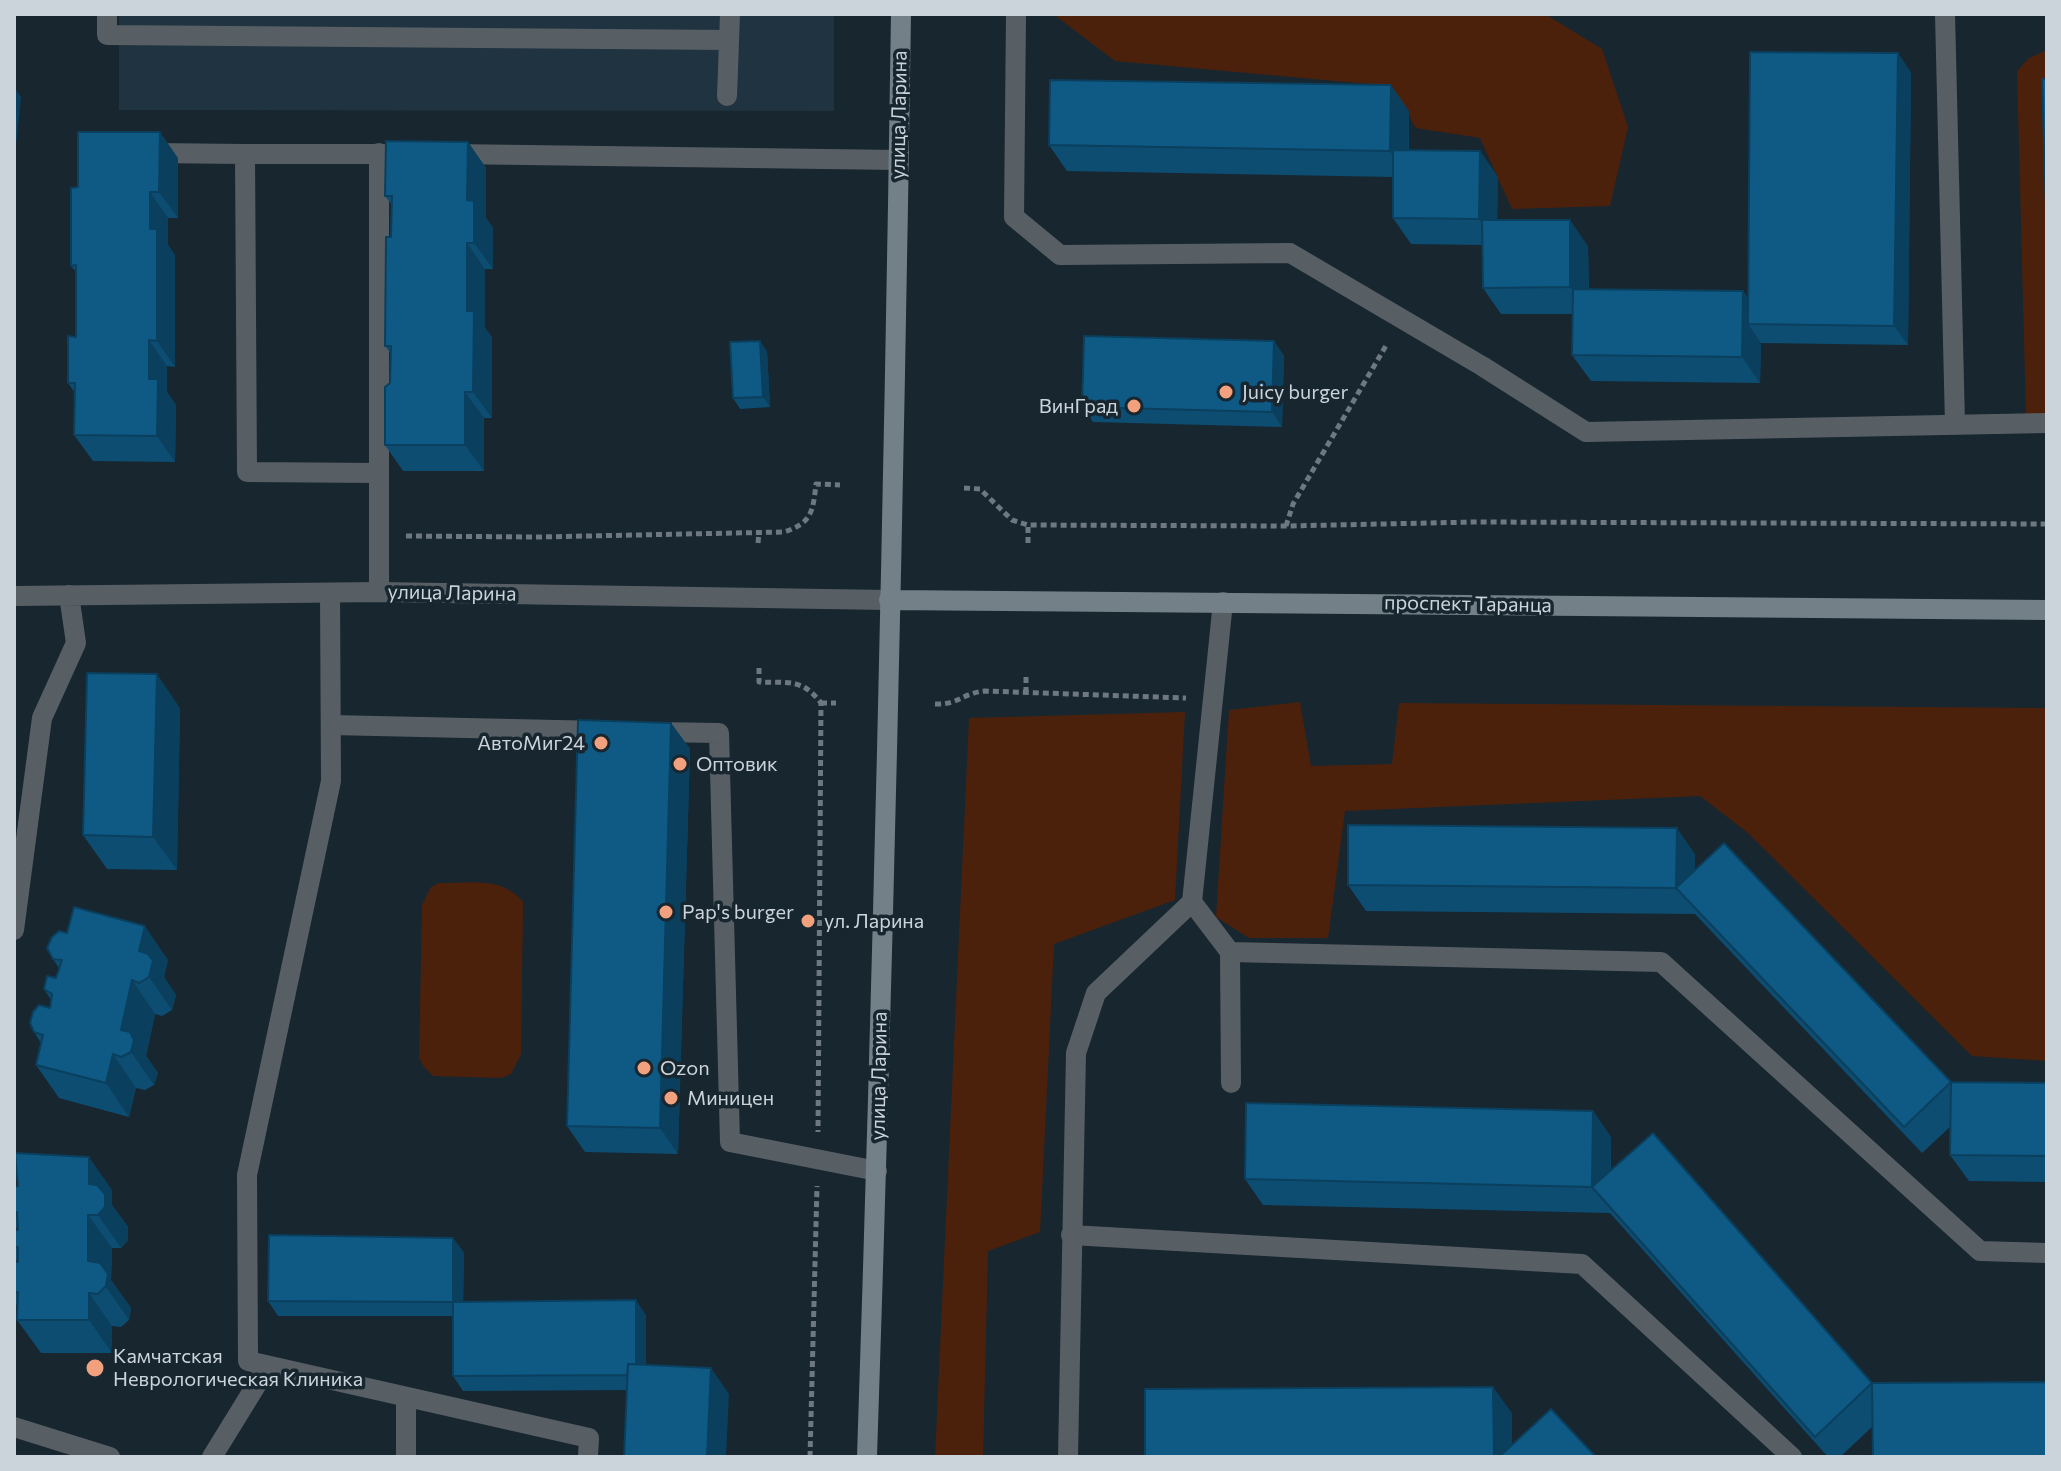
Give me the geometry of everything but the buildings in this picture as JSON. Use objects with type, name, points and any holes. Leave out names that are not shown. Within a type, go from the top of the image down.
[{"type":"main road","name":"улица Ларина","points":[[867,1457],[877,1171],[889,600],[895,486],[901,14]]},
{"type":"main road","name":"проспект Таранца","points":[[889,600],[2047,610]]},
{"type":"street","points":[[107,14],[107,35],[729,40]]},
{"type":"street","points":[[727,96],[730,14]]},
{"type":"street","points":[[1016,14],[1014,217],[1060,255],[1290,253],[1586,432],[2047,423]]},
{"type":"street","points":[[1945,14],[1955,424]]},
{"type":"street","points":[[125,153],[899,160]]},
{"type":"street","points":[[379,153],[379,592]]},
{"type":"street","points":[[245,154],[247,472],[378,473]]},
{"type":"street","name":"улица Ларина","points":[[14,596],[379,592],[889,600]]},
{"type":"street","points":[[330,593],[331,781],[247,1175],[248,1361],[589,1438],[588,1457]]},
{"type":"street","points":[[14,930],[42,718],[76,643],[69,595]]},
{"type":"street","points":[[1068,1457],[1076,1053],[1096,993],[1192,902],[1223,602]]},
{"type":"street","points":[[331,725],[719,733],[730,1142],[877,1171]]},
{"type":"street","points":[[1192,902],[1230,952],[1231,1083]]},
{"type":"street","points":[[1230,952],[1661,962],[1980,1251],[2047,1253]]},
{"type":"street","points":[[1071,1235],[1582,1264],[1792,1457]]},
{"type":"street","points":[[212,1457],[268,1366]]},
{"type":"street","points":[[406,1397],[406,1457]]},
{"type":"street","points":[[14,1427],[110,1457]]},
{"type":"path","points":[[1286,526],[1293,504],[1402,319]]},
{"type":"path","points":[[379,536],[538,537],[784,532],[802,527],[813,509],[816,484],[840,485]]},
{"type":"path","points":[[964,488],[980,489],[1012,520],[1028,525],[1286,526],[1476,522],[2047,524]]},
{"type":"path","points":[[1028,525],[1028,543]]},
{"type":"path","points":[[758,543],[759,533]]},
{"type":"path","points":[[759,668],[759,682],[798,683],[821,703],[818,1159],[810,1457]]},
{"type":"path","points":[[1026,674],[1026,693]]},
{"type":"path","points":[[935,704],[954,705],[969,693],[1213,699]]},
{"type":"path","points":[[821,703],[836,703]]},
{"type":"shaded area","points":[[119,14],[834,14],[834,111],[119,110]]},
{"type":"shaded area","points":[[1053,14],[1545,14],[1602,49],[1628,127],[1610,206],[1512,209],[1480,138],[1416,128],[1391,86],[1115,61]]},
{"type":"shaded area","points":[[2047,50],[2047,417],[2026,417],[2017,71],[2029,58]]},
{"type":"shaded area","points":[[1300,702],[1311,766],[1392,764],[1399,703],[2047,708],[2047,1061],[1972,1056],[1748,833],[1700,796],[1345,811],[1328,938],[1249,938],[1216,917],[1229,710]]},
{"type":"shaded area","points":[[1185,712],[1175,900],[1054,944],[1040,1232],[988,1251],[983,1457],[935,1457],[969,718]]},
{"type":"shaded area","points":[[439,883],[496,885],[506,888],[523,902],[521,1054],[511,1074],[501,1078],[433,1076],[419,1058],[422,905],[431,887]]},
{"type":"place","name":"Juicy burger","points":[[1226,392]]},
{"type":"place","name":"ВинГрад","points":[[1134,406]]},
{"type":"place","name":"АвтоМиг24","points":[[601,743]]},
{"type":"place","name":"Оптовик","points":[[680,764]]},
{"type":"place","name":"Pap's burger","points":[[666,912]]},
{"type":"place","name":"ул. Ларина","points":[[808,921]]},
{"type":"place","name":"Ozon","points":[[644,1068]]},
{"type":"place","name":"Миницен","points":[[671,1098]]},
{"type":"place","name":"Камчатская Неврологическая Клиника","points":[[95,1368]]}]
